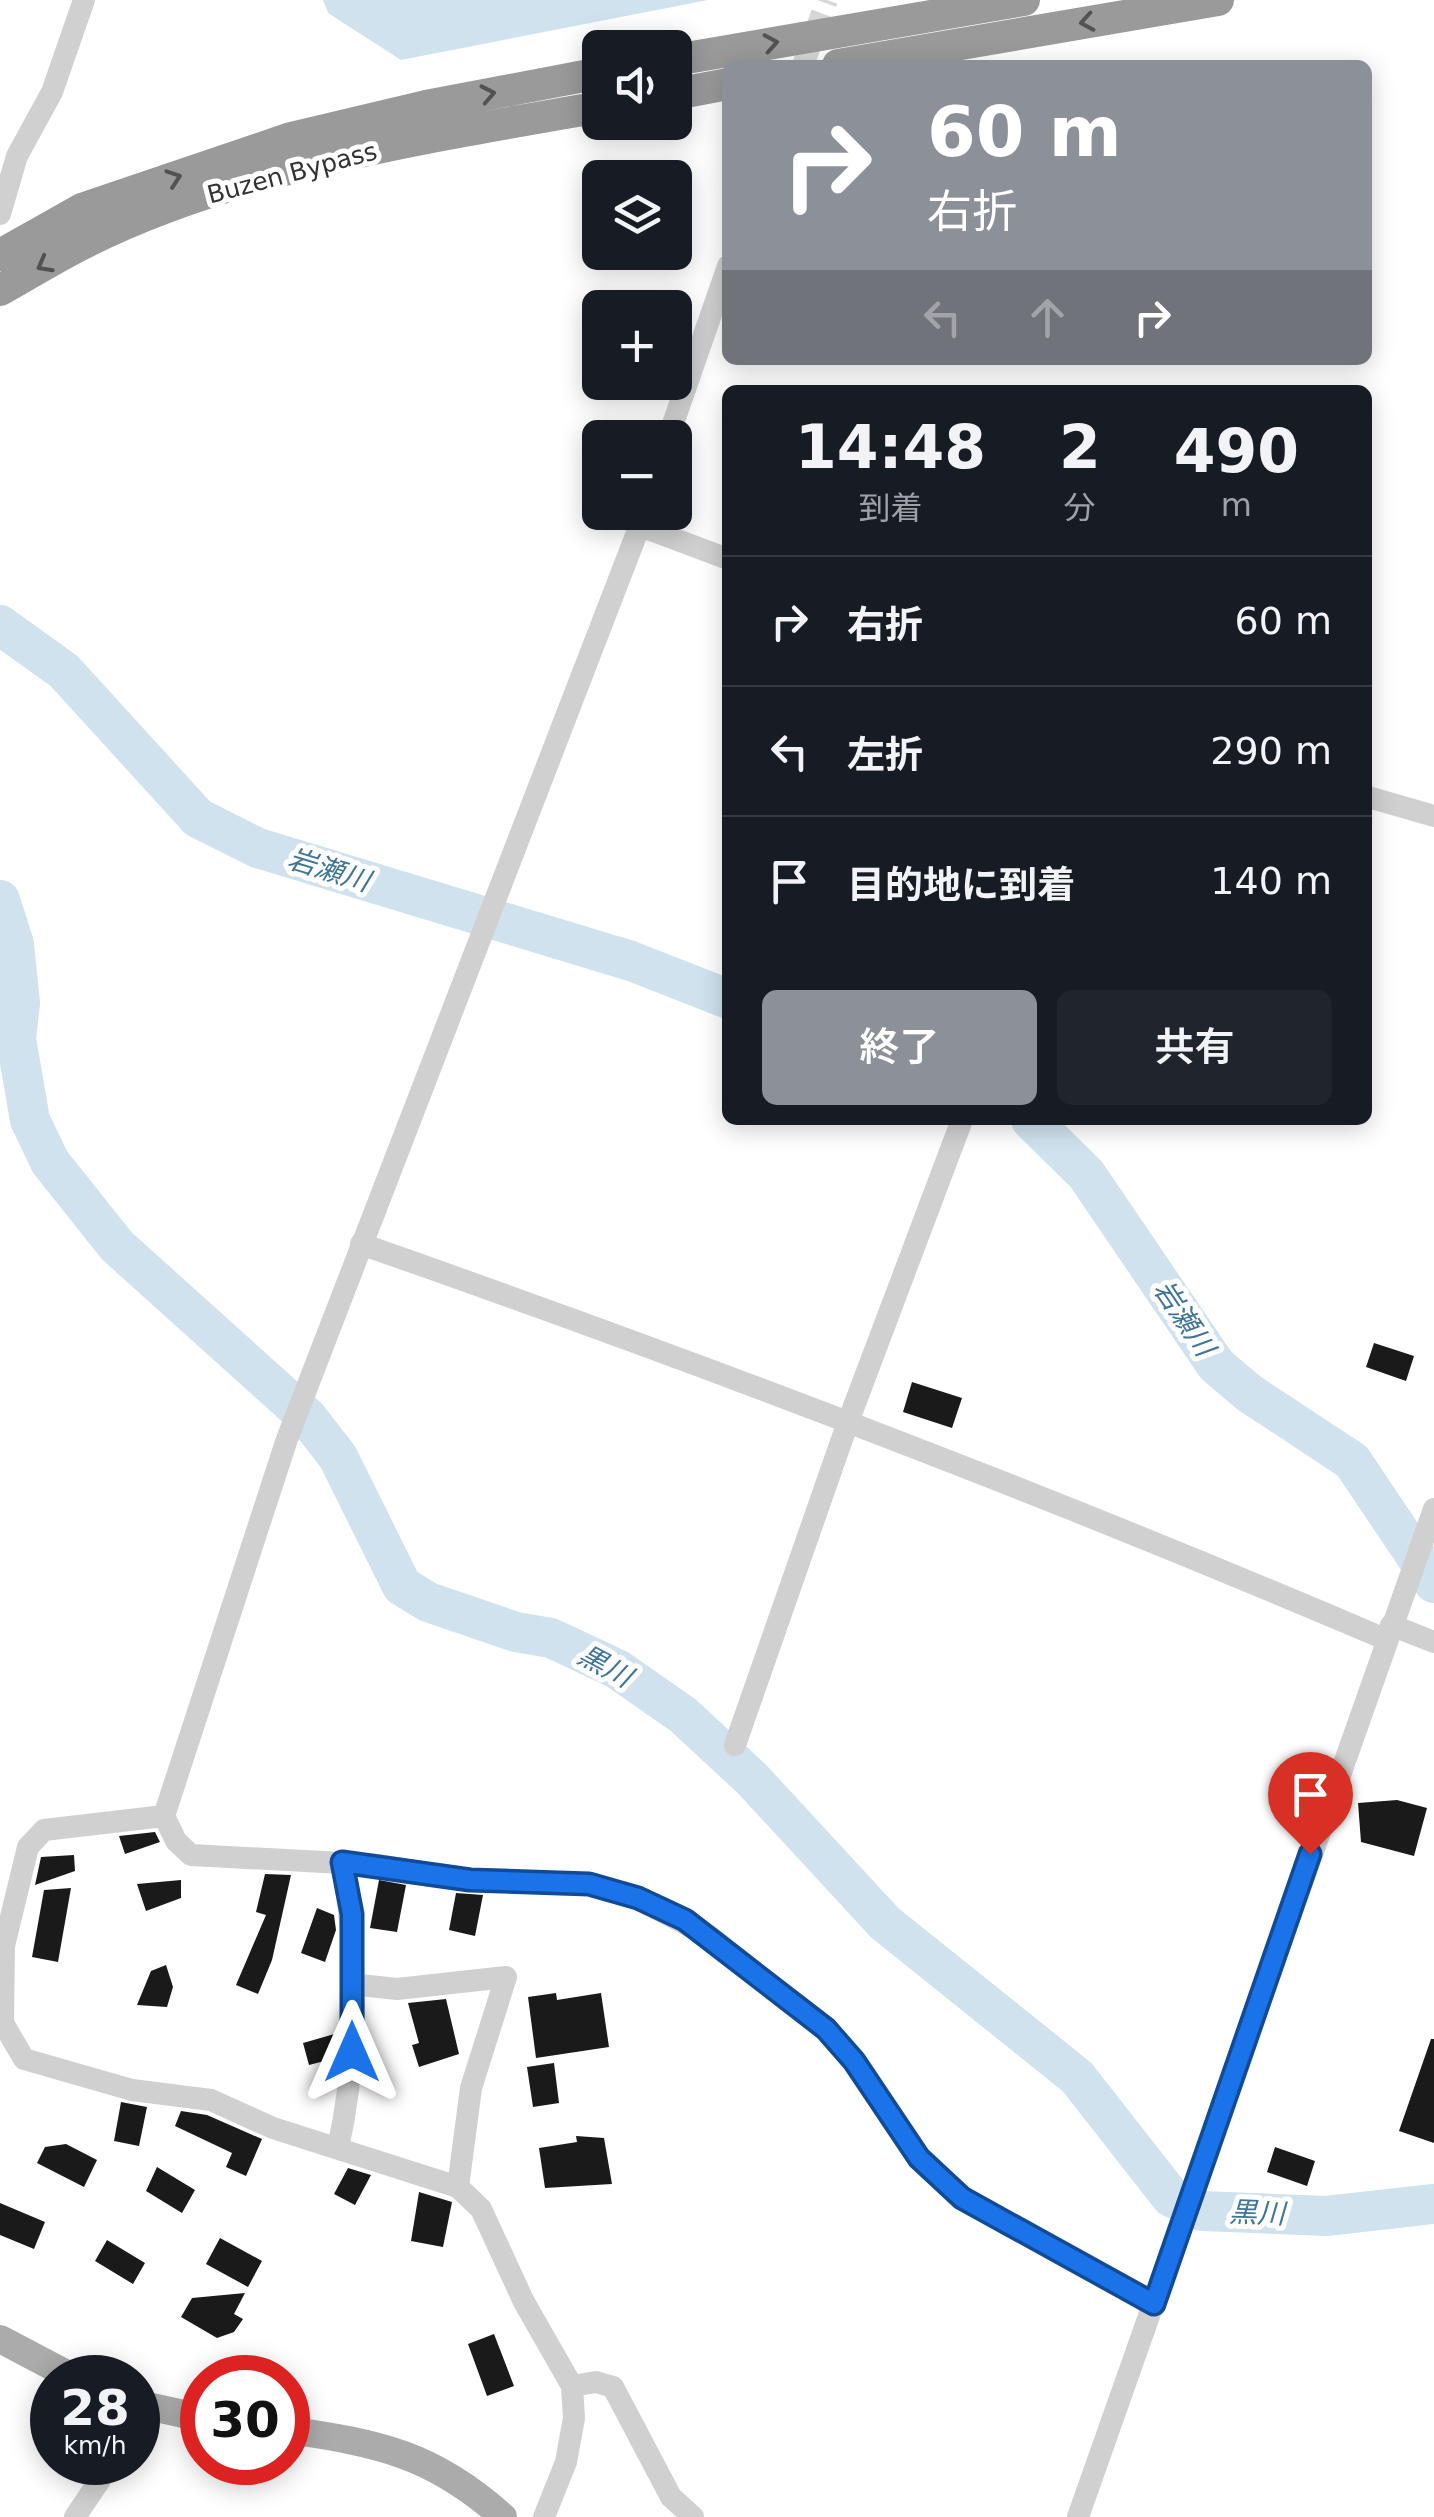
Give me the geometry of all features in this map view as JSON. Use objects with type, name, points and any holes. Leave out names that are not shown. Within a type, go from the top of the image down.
[{"type":"highway","points":[[692,57],[1024,0]]},
{"type":"highway","points":[[867,60],[1218,0]]},
{"type":"highway","name":"Buzen Bypass","points":[[0,255],[85,225],[292,138],[426,106],[582,77]]},
{"type":"highway","points":[[692,91],[722,85]]},
{"type":"highway","name":"Buzen Bypass","points":[[0,290],[85,225],[432,137],[582,110]]},
{"type":"main road","points":[[0,2339],[30,2355]]},
{"type":"main road","points":[[310,2434],[405,2452],[464,2482],[503,2517]]},
{"type":"street","points":[[0,214],[18,156],[52,92],[84,0]]},
{"type":"street","points":[[674,420],[722,283]]},
{"type":"street","points":[[638,530],[287,1439],[164,1816],[176,1841],[191,1856],[342,1862],[470,1880],[589,1884],[638,1898],[685,1920],[826,2029],[854,2061],[919,2158],[962,2198],[1154,2304]]},
{"type":"street","points":[[666,530],[722,556]]},
{"type":"street","points":[[1372,798],[1434,816]]},
{"type":"street","points":[[735,1745],[848,1422],[960,1125]]},
{"type":"street","points":[[361,1244],[848,1422],[1388,1632],[1434,1642]]},
{"type":"street","points":[[1078,2517],[1388,1632],[1428,1533]]},
{"type":"street","points":[[164,1816],[44,1830],[28,1847],[4,1946],[2,2023],[24,2058],[132,2090],[212,2100],[273,2128],[458,2187],[480,2210],[524,2302],[572,2386],[574,2418],[566,2462],[544,2517]]},
{"type":"street","points":[[338,2148],[352,2086],[352,1914],[342,1862]]},
{"type":"street","points":[[351,1984],[397,1989],[506,1977],[471,2088],[458,2187]]},
{"type":"street","points":[[572,2386],[596,2382],[612,2388],[671,2497],[693,2517]]},
{"type":"street","points":[[75,2517],[97,2485]]},
{"type":"water","points":[[323,0],[708,0],[401,60],[328,13]]},
{"type":"building","points":[[1374,1343],[1414,1356],[1406,1381],[1366,1367]]},
{"type":"building","points":[[912,1382],[962,1398],[952,1428],[903,1412]]},
{"type":"building","points":[[1397,1800],[1427,1808],[1414,1856],[1361,1842],[1358,1803]]},
{"type":"building","points":[[155,1832],[160,1842],[125,1854],[119,1836]]},
{"type":"building","points":[[74,1855],[75,1871],[35,1885],[41,1857]]},
{"type":"building","points":[[265,1874],[291,1875],[272,1960],[258,1994],[236,1985],[266,1915],[256,1912]]},
{"type":"building","points":[[181,1880],[181,1898],[146,1911],[137,1884]]},
{"type":"building","points":[[379,1880],[406,1885],[397,1932],[370,1928]]},
{"type":"building","points":[[71,1888],[58,1962],[32,1957],[44,1890]]},
{"type":"building","points":[[456,1893],[483,1895],[475,1936],[449,1930]]},
{"type":"building","points":[[317,1908],[334,1915],[336,1930],[325,1962],[301,1953]]},
{"type":"building","points":[[166,1965],[173,1987],[167,2007],[137,2005],[151,1971]]},
{"type":"building","points":[[556,1993],[557,2000],[601,1993],[609,2047],[536,2058],[528,1997]]},
{"type":"building","points":[[446,1999],[459,2054],[419,2067],[412,2045],[419,2043],[408,2003]]},
{"type":"building","points":[[338,2033],[336,2058],[309,2065],[303,2043]]},
{"type":"building","points":[[1434,2039],[1434,2143],[1399,2131]]},
{"type":"building","points":[[554,2063],[559,2103],[533,2107],[527,2067]]},
{"type":"building","points":[[121,2102],[147,2107],[139,2146],[114,2141]]},
{"type":"building","points":[[181,2111],[207,2115],[262,2139],[246,2176],[226,2167],[232,2153],[175,2126]]},
{"type":"building","points":[[576,2136],[604,2138],[612,2184],[545,2188],[539,2148],[577,2142]]},
{"type":"building","points":[[66,2144],[97,2160],[84,2187],[37,2163],[45,2147]]},
{"type":"building","points":[[1275,2147],[1315,2161],[1307,2186],[1267,2172]]},
{"type":"building","points":[[157,2167],[195,2190],[182,2213],[146,2191]]},
{"type":"building","points":[[348,2168],[371,2175],[355,2205],[334,2194]]},
{"type":"building","points":[[419,2192],[452,2202],[443,2247],[411,2241]]},
{"type":"building","points":[[0,2203],[45,2222],[34,2249],[0,2235]]},
{"type":"building","points":[[220,2238],[262,2261],[248,2287],[206,2264]]},
{"type":"building","points":[[107,2240],[145,2263],[133,2284],[95,2261]]},
{"type":"building","points":[[245,2293],[234,2314],[243,2319],[234,2332],[217,2338],[181,2317],[192,2298]]},
{"type":"building","points":[[494,2334],[514,2386],[487,2396],[468,2344]]},
{"type":"waterway","name":"岩瀬川","points":[[0,625],[64,671],[198,818],[258,848],[631,961],[722,997]]},
{"type":"waterway","name":"黒川","points":[[0,900],[14,944],[20,1003],[16,1039],[30,1120],[50,1162],[117,1246],[307,1417],[338,1457],[402,1586],[428,1602],[516,1632],[551,1638],[617,1669],[683,1715],[751,1778],[885,1923],[1077,2077],[1171,2197],[1202,2211],[1326,2216],[1434,2204]]},
{"type":"waterway","name":"岩瀬川","points":[[1036,1125],[1086,1174],[1216,1365],[1249,1393],[1352,1461],[1434,1583]]},
{"type":"tunnel","points":[[805,60],[827,0]]},
{"type":"route","points":[[352,2052],[352,1914],[342,1862],[470,1880],[589,1884],[638,1898],[712,1938],[826,2029],[854,2061],[919,2158],[962,2198],[1154,2304],[1310,1854]]}]
